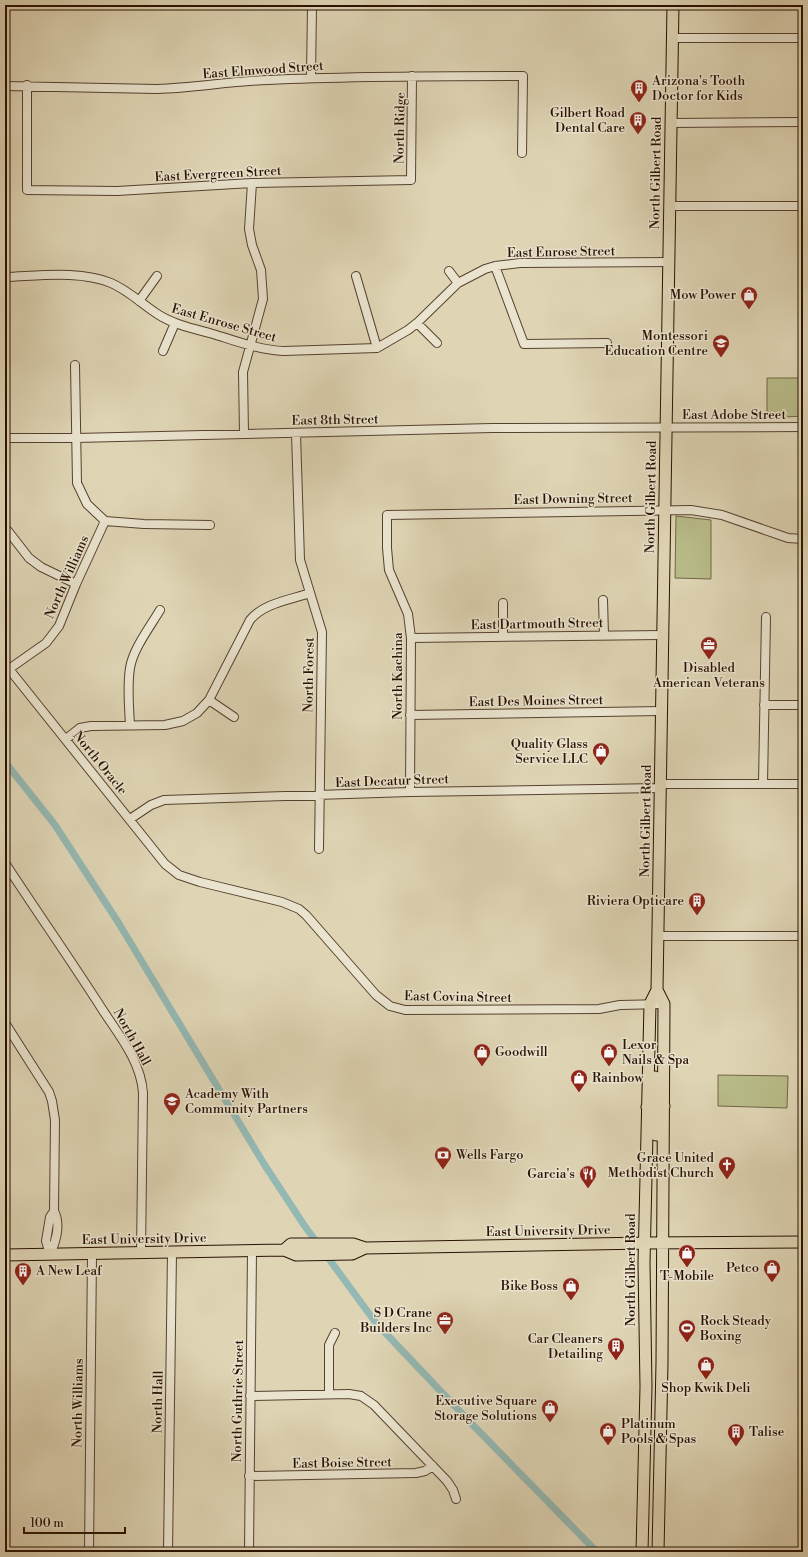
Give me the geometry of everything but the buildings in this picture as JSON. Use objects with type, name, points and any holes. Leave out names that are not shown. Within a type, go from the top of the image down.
[{"type":"main road","name":"North Gilbert Road","points":[[642,1552],[645,1467],[645,1243],[648,1062],[650,1004],[657,990],[673,5]]},
{"type":"main road","name":"North Gilbert Road","points":[[657,990],[664,1004],[662,1363],[658,1552]]},
{"type":"main road","points":[[648,1062],[654,1070],[657,1102],[659,1105],[664,1106]]},
{"type":"main road","points":[[648,1107],[655,1113],[656,1135],[663,1152]]},
{"type":"main road","name":"East University Drive","points":[[284,1250],[291,1244],[353,1244],[365,1248],[803,1242]]},
{"type":"main road","name":"East University Drive","points":[[5,1255],[284,1250],[296,1255],[352,1254],[365,1248]]},
{"type":"main road","points":[[645,1363],[662,1363]]},
{"type":"main road","points":[[645,1467],[660,1468]]},
{"type":"street","points":[[311,78],[312,5]]},
{"type":"street","points":[[672,38],[803,38]]},
{"type":"street","name":"North Ridge","points":[[411,180],[412,76]]},
{"type":"street","name":"East Elmwood Street","points":[[5,86],[27,85],[175,88],[256,80],[311,78],[523,76],[522,153]]},
{"type":"street","name":"East Evergreen Street","points":[[27,85],[27,190],[117,191],[252,183],[411,180]]},
{"type":"street","points":[[671,123],[803,122]]},
{"type":"street","points":[[244,434],[243,372],[263,299],[261,270],[252,245],[249,229],[252,183]]},
{"type":"street","points":[[670,206],[803,206]]},
{"type":"street","name":"East Enrose Street","points":[[5,277],[76,275],[94,278],[112,283],[159,316],[175,323],[251,346],[271,351],[284,351],[377,348],[417,323],[458,283],[478,272],[495,266],[520,263],[669,262]]},
{"type":"street","points":[[495,266],[524,344],[607,343]]},
{"type":"street","points":[[449,271],[458,283]]},
{"type":"street","points":[[140,302],[157,276]]},
{"type":"street","points":[[356,276],[377,348]]},
{"type":"street","points":[[163,351],[175,323]]},
{"type":"street","points":[[417,323],[436,343]]},
{"type":"street","points":[[75,365],[77,483],[87,504],[106,521],[144,524],[210,525]]},
{"type":"street","name":"East Adobe Street","points":[[666,427],[803,427]]},
{"type":"street","name":"East 8th Street","points":[[5,438],[76,438],[492,428],[666,427]]},
{"type":"street","name":"North Forest","points":[[296,433],[300,560],[322,632],[319,849]]},
{"type":"street","name":"East Downing Street","points":[[387,515],[664,509],[691,510],[710,512],[788,538],[803,539]]},
{"type":"street","name":"North Kachina","points":[[387,515],[389,570],[408,614],[411,638],[410,792]]},
{"type":"street","name":"North Williams","points":[[7,667],[46,643],[59,626],[76,584],[106,521]]},
{"type":"street","points":[[8,531],[29,558],[41,568],[76,584]]},
{"type":"street","points":[[66,739],[80,728],[91,726],[165,725],[183,721],[197,713],[208,700],[250,620],[257,612],[269,606],[310,593]]},
{"type":"street","points":[[603,600],[604,635]]},
{"type":"street","points":[[503,637],[504,603]]},
{"type":"street","points":[[130,725],[130,667],[135,653],[160,610]]},
{"type":"street","points":[[763,784],[766,617]]},
{"type":"street","name":"East Dartmouth Street","points":[[411,638],[662,635]]},
{"type":"street","name":"North Oracle","points":[[7,667],[165,864],[178,875]]},
{"type":"street","points":[[208,700],[234,717]]},
{"type":"street","points":[[764,705],[803,705]]},
{"type":"street","name":"East Des Moines Street","points":[[410,715],[661,711]]},
{"type":"street","name":"East Decatur Street","points":[[130,819],[151,805],[164,800],[410,792],[803,784]]},
{"type":"street","name":"North Hall","points":[[5,863],[131,1055],[141,1079],[143,1092],[141,1253]]},
{"type":"street","name":"East Covina Street","points":[[178,875],[200,882],[282,902],[299,909],[306,915],[376,995],[390,1006],[405,1010],[598,1009],[620,1005],[664,1004]]},
{"type":"street","points":[[658,936],[803,936]]},
{"type":"street","points":[[5,1023],[49,1092],[52,1102],[55,1120],[54,1211],[50,1217],[46,1241],[50,1254]]},
{"type":"street","name":"North Guthrie Street","points":[[248,1552],[252,1251]]},
{"type":"street","name":"North Hall","points":[[168,1552],[172,1252]]},
{"type":"street","name":"North Williams","points":[[89,1552],[92,1254]]},
{"type":"street","points":[[329,1394],[330,1344],[335,1334]]},
{"type":"street","points":[[250,1396],[355,1394],[366,1398],[450,1485],[456,1499]]},
{"type":"street","name":"East Boise Street","points":[[249,1476],[416,1473],[425,1471],[433,1466]]},
{"type":"green space","points":[[767,378],[803,378],[803,416],[767,418]]},
{"type":"green space","points":[[676,516],[711,520],[711,579],[675,578]]},
{"type":"green space","points":[[718,1075],[788,1076],[787,1108],[718,1106]]},
{"type":"waterway","points":[[5,762],[55,825],[118,922],[264,1164],[304,1225],[376,1323],[597,1552]]},
{"type":"place","name":"Arizona's Tooth Doctor for Kids","points":[[639,103]]},
{"type":"place","name":"Gilbert Road Dental Care","points":[[638,135]]},
{"type":"place","name":"Mow Power","points":[[749,310]]},
{"type":"place","name":"Montessori Education Centre","points":[[721,358]]},
{"type":"place","name":"Disabled American Veterans","points":[[709,660]]},
{"type":"place","name":"Quality Glass Service LLC","points":[[601,766]]},
{"type":"place","name":"Riviera Opticare","points":[[697,916]]},
{"type":"place","name":"Goodwill","points":[[482,1067]]},
{"type":"place","name":"Lexor Nails & Spa","points":[[609,1067]]},
{"type":"place","name":"Rainbow","points":[[579,1093]]},
{"type":"place","name":"Academy With Community Partners","points":[[172,1116]]},
{"type":"place","name":"Wells Fargo","points":[[443,1170]]},
{"type":"place","name":"Grace United Methodist Church","points":[[727,1180]]},
{"type":"place","name":"Garcia's","points":[[588,1189]]},
{"type":"place","name":"T-Mobile","points":[[687,1268]]},
{"type":"place","name":"Petco","points":[[772,1283]]},
{"type":"place","name":"A New Leaf","points":[[23,1286]]},
{"type":"place","name":"Bike Boss","points":[[571,1301]]},
{"type":"place","name":"S D Crane Builders Inc","points":[[445,1335]]},
{"type":"place","name":"Rock Steady Boxing","points":[[687,1343]]},
{"type":"place","name":"Car Cleaners Detailing","points":[[616,1361]]},
{"type":"place","name":"Shop Kwik Deli","points":[[706,1380]]},
{"type":"place","name":"Executive Square Storage Solutions","points":[[550,1423]]},
{"type":"place","name":"Platinum Pools & Spas","points":[[608,1446]]},
{"type":"place","name":"Talise","points":[[736,1447]]}]
